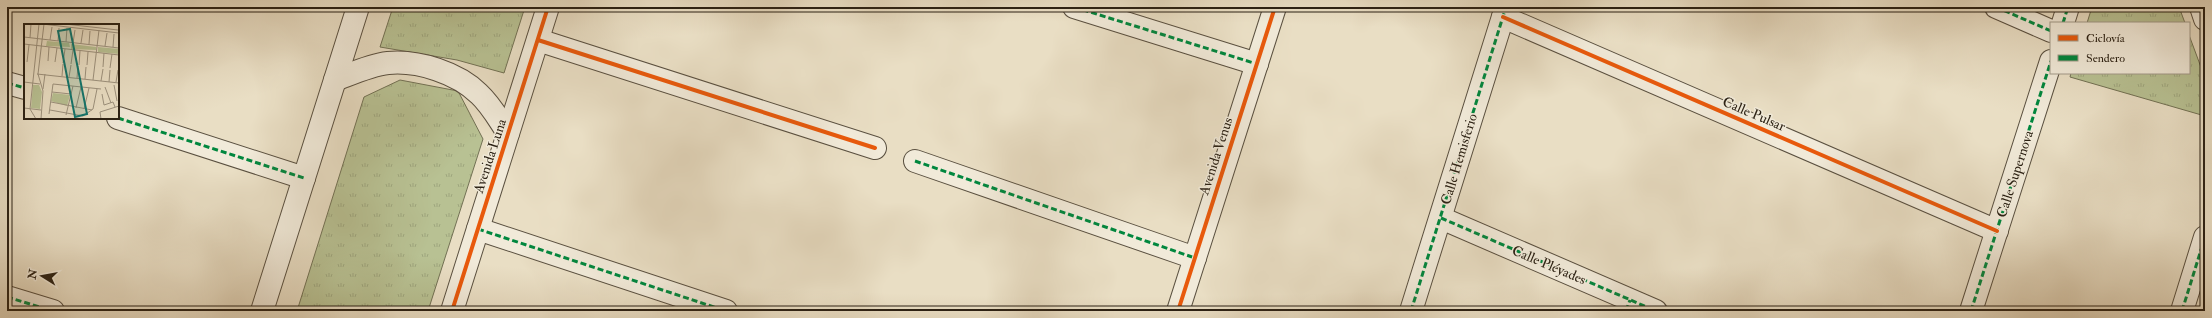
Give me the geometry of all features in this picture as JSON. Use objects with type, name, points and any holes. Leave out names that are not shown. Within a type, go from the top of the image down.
[{"type":"street","points":[[262,311],[358,7]]},
{"type":"street","name":"Avenida Luna","points":[[452,311],[548,7]]},
{"type":"street","points":[[1074,7],[1257,64]]},
{"type":"street","name":"Avenida Venus","points":[[1178,311],[1275,7]]},
{"type":"street","points":[[1996,7],[2050,31]]},
{"type":"street","points":[[2063,22],[2068,7]]},
{"type":"street","points":[[2201,7],[2205,19]]},
{"type":"street","name":"Calle Hemisferio","points":[[1411,311],[1505,12]]},
{"type":"street","name":"Calle Pulsar","points":[[1505,12],[1997,231]]},
{"type":"street","points":[[538,40],[875,148]]},
{"type":"street","points":[[335,80],[388,63],[412,65],[438,70],[460,79],[473,87],[481,95],[508,133]]},
{"type":"street","name":"Calle Supernova","points":[[1971,311],[2050,64]]},
{"type":"street","points":[[7,83],[24,88]]},
{"type":"street","points":[[119,118],[304,178]]},
{"type":"street","points":[[915,161],[1195,258]]},
{"type":"street","name":"Calle Pléyades","points":[[1441,218],[1628,305],[1656,311]]},
{"type":"street","points":[[478,229],[726,311]]},
{"type":"street","points":[[2182,311],[2205,238]]},
{"type":"street","points":[[7,297],[53,311]]},
{"type":"green space","points":[[393,7],[525,7],[504,73],[457,60],[380,47]]},
{"type":"green space","points":[[2092,7],[2179,7],[2185,22],[2087,22]]},
{"type":"green space","points":[[2190,38],[2205,78],[2205,116],[2070,77],[2071,74],[2190,74]]},
{"type":"green space","points":[[400,80],[458,91],[483,139],[428,311],[297,311],[364,97]]},
{"type":"marked path","points":[[1074,7],[1257,64]]},
{"type":"marked path","points":[[1411,311],[1506,7]]},
{"type":"marked path","points":[[1996,7],[2050,31]]},
{"type":"marked path","points":[[2063,22],[2068,7]]},
{"type":"marked path","points":[[2201,7],[2205,19]]},
{"type":"marked path","points":[[1971,311],[2050,64]]},
{"type":"marked path","points":[[7,83],[24,88]]},
{"type":"marked path","points":[[119,118],[304,178]]},
{"type":"marked path","points":[[915,161],[1195,258]]},
{"type":"marked path","points":[[1441,218],[1656,311]]},
{"type":"marked path","points":[[478,229],[726,311]]},
{"type":"marked path","points":[[2182,311],[2205,237]]},
{"type":"marked path","points":[[7,297],[53,311]]},
{"type":"marked path","points":[[1626,311],[1630,300]]},
{"type":"cycle path","points":[[452,311],[548,7]]},
{"type":"cycle path","points":[[1178,311],[1275,7]]},
{"type":"cycle path","points":[[1503,17],[1997,231]]},
{"type":"cycle path","points":[[538,40],[875,148]]}]
